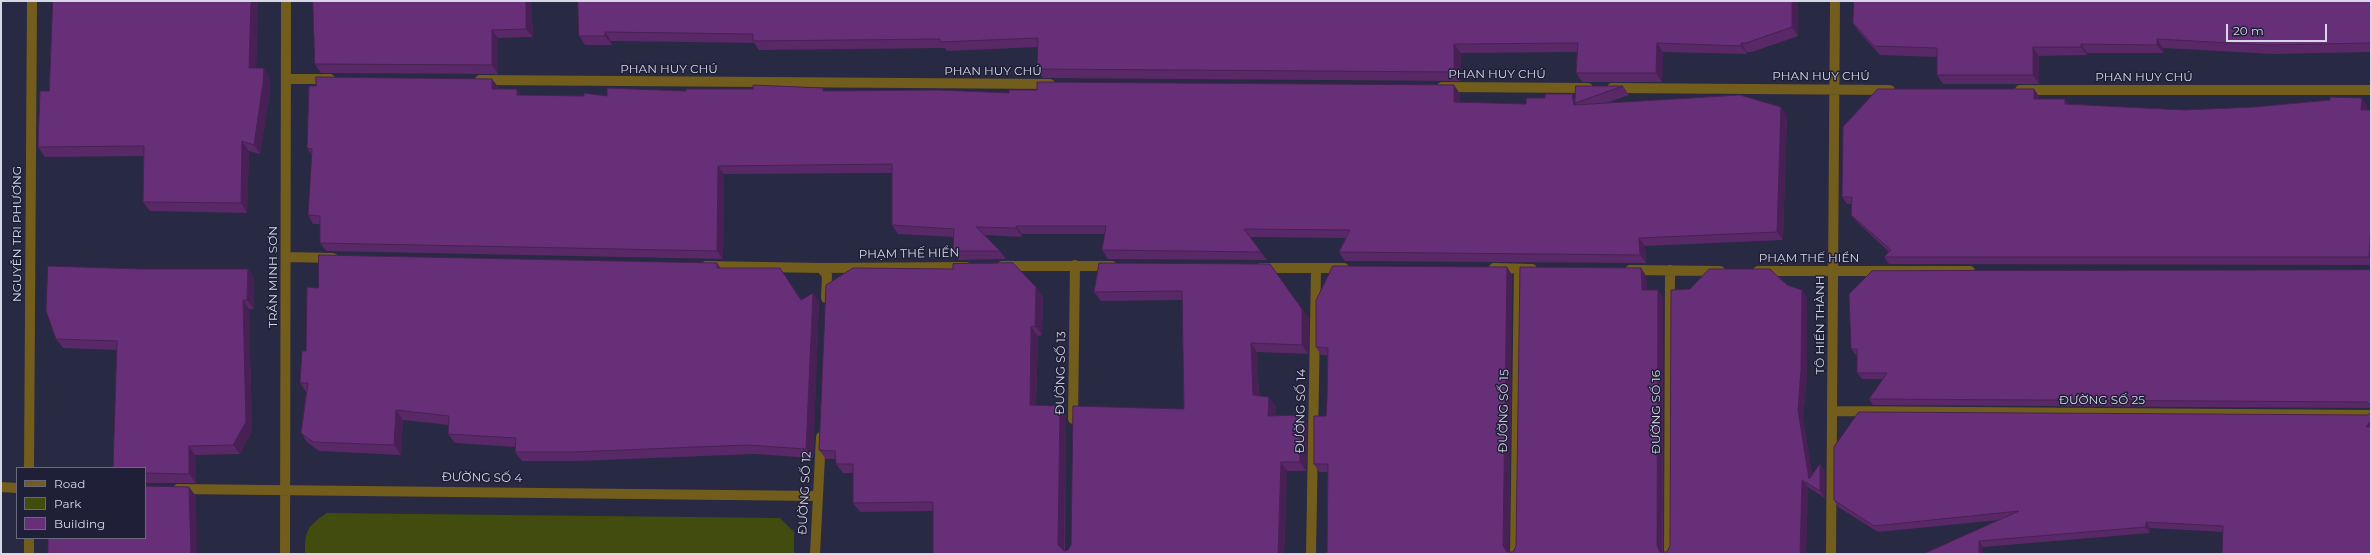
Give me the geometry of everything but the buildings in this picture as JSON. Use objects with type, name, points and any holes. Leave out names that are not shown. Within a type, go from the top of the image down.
[{"type":"street","name":"NGUYỄN TRI PHƯƠNG","points":[[29,467],[32,1]]},
{"type":"street","name":"TRẦN MINH SƠN","points":[[285,554],[284,489],[287,257],[286,1]]},
{"type":"street","name":"TÔ HIẾN THÀNH","points":[[1831,554],[1835,1]]},
{"type":"street","points":[[286,79],[342,79]]},
{"type":"street","name":"PHAN HUY CHÚ","points":[[470,80],[1060,84]]},
{"type":"street","name":"PHAN HUY CHÚ","points":[[1427,87],[1898,90]]},
{"type":"street","name":"PHAN HUY CHÚ","points":[[2008,90],[2371,90]]},
{"type":"street","points":[[287,257],[342,258]]},
{"type":"street","name":"PHẠM THẾ HIỂN","points":[[693,266],[820,268],[1075,265],[1122,266]]},
{"type":"street","name":"ĐƯỜNG SỐ 13","points":[[1073,429],[1075,265]]},
{"type":"street","points":[[820,268],[827,274],[826,306]]},
{"type":"street","points":[[1246,268],[1354,268]]},
{"type":"street","name":"ĐƯỜNG SỐ 14","points":[[1311,554],[1316,268]]},
{"type":"street","points":[[1480,268],[1544,269]]},
{"type":"street","name":"ĐƯỜNG SỐ 15","points":[[1515,554],[1518,269]]},
{"type":"street","points":[[1623,270],[1732,271]]},
{"type":"street","name":"ĐƯỜNG SỐ 16","points":[[1669,554],[1670,270]]},
{"type":"street","name":"PHẠM THẾ HIỂN","points":[[1748,271],[1983,271]]},
{"type":"street","name":"ĐƯỜNG SỐ 25","points":[[1832,411],[2371,415]]},
{"type":"street","name":"ĐƯỜNG SỐ 12","points":[[815,554],[821,425]]},
{"type":"street","points":[[1,487],[16,488]]},
{"type":"street","name":"ĐƯỜNG SỐ 4","points":[[168,489],[284,489],[818,496]]},
{"type":"street","points":[[28,554],[29,539]]},
{"type":"green space","points":[[327,513],[780,518],[794,532],[794,554],[305,554],[305,539],[308,529]]}]
